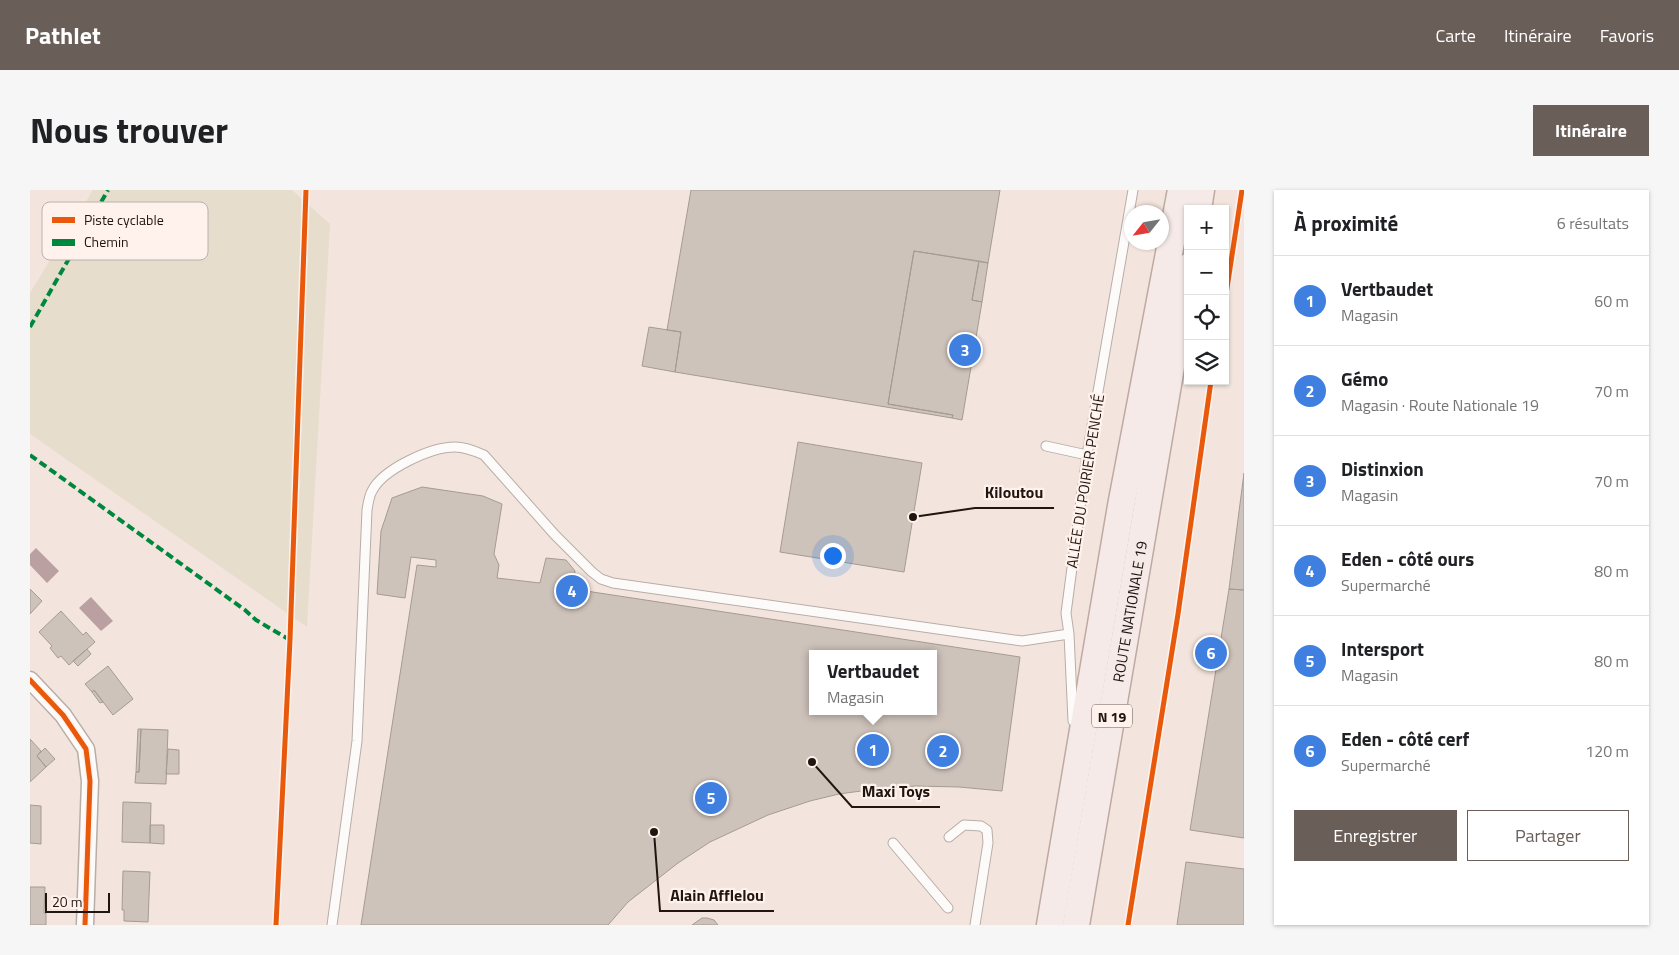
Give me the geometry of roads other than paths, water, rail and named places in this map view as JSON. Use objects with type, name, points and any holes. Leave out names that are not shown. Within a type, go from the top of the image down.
[{"type":"main road","name":"N 19","points":[[1050,925],[1121,506],[1180,190]]},
{"type":"main road","points":[[1199,205],[1201,190]]},
{"type":"main road","name":"ROUTE NATIONALE 19","points":[[1076,925],[1184,290]]},
{"type":"street","points":[[30,680],[63,715],[86,749],[90,781],[85,925]]},
{"type":"lane","name":"ALLÉE DU POIRIER PENCHÉ","points":[[1076,774],[1069,634],[1066,613],[1088,454],[1133,190]]},
{"type":"lane","points":[[1046,446],[1088,454]]},
{"type":"lane","points":[[332,925],[357,741],[367,510],[372,491],[386,475],[404,462],[433,451],[454,447],[471,449],[484,455],[555,535],[592,572],[601,579],[613,583],[1022,641],[1069,634]]},
{"type":"lane","points":[[949,837],[964,825],[981,826],[987,830],[988,843],[975,925]]},
{"type":"lane","points":[[893,843],[948,908]]},
{"type":"place","name":"Distinxion","points":[[965,350]]},
{"type":"place","name":"Kiloutou","points":[[913,517]]},
{"type":"place","name":"Eden - côté ours","points":[[572,591]]},
{"type":"place","name":"Eden - côté cerf","points":[[1211,653]]},
{"type":"place","name":"Vertbaudet","points":[[873,750]]},
{"type":"place","name":"Gémo","points":[[943,751]]},
{"type":"place","name":"Maxi Toys","points":[[812,762]]},
{"type":"place","name":"Intersport","points":[[711,798]]},
{"type":"place","name":"Alain Afflelou","points":[[654,832]]}]
